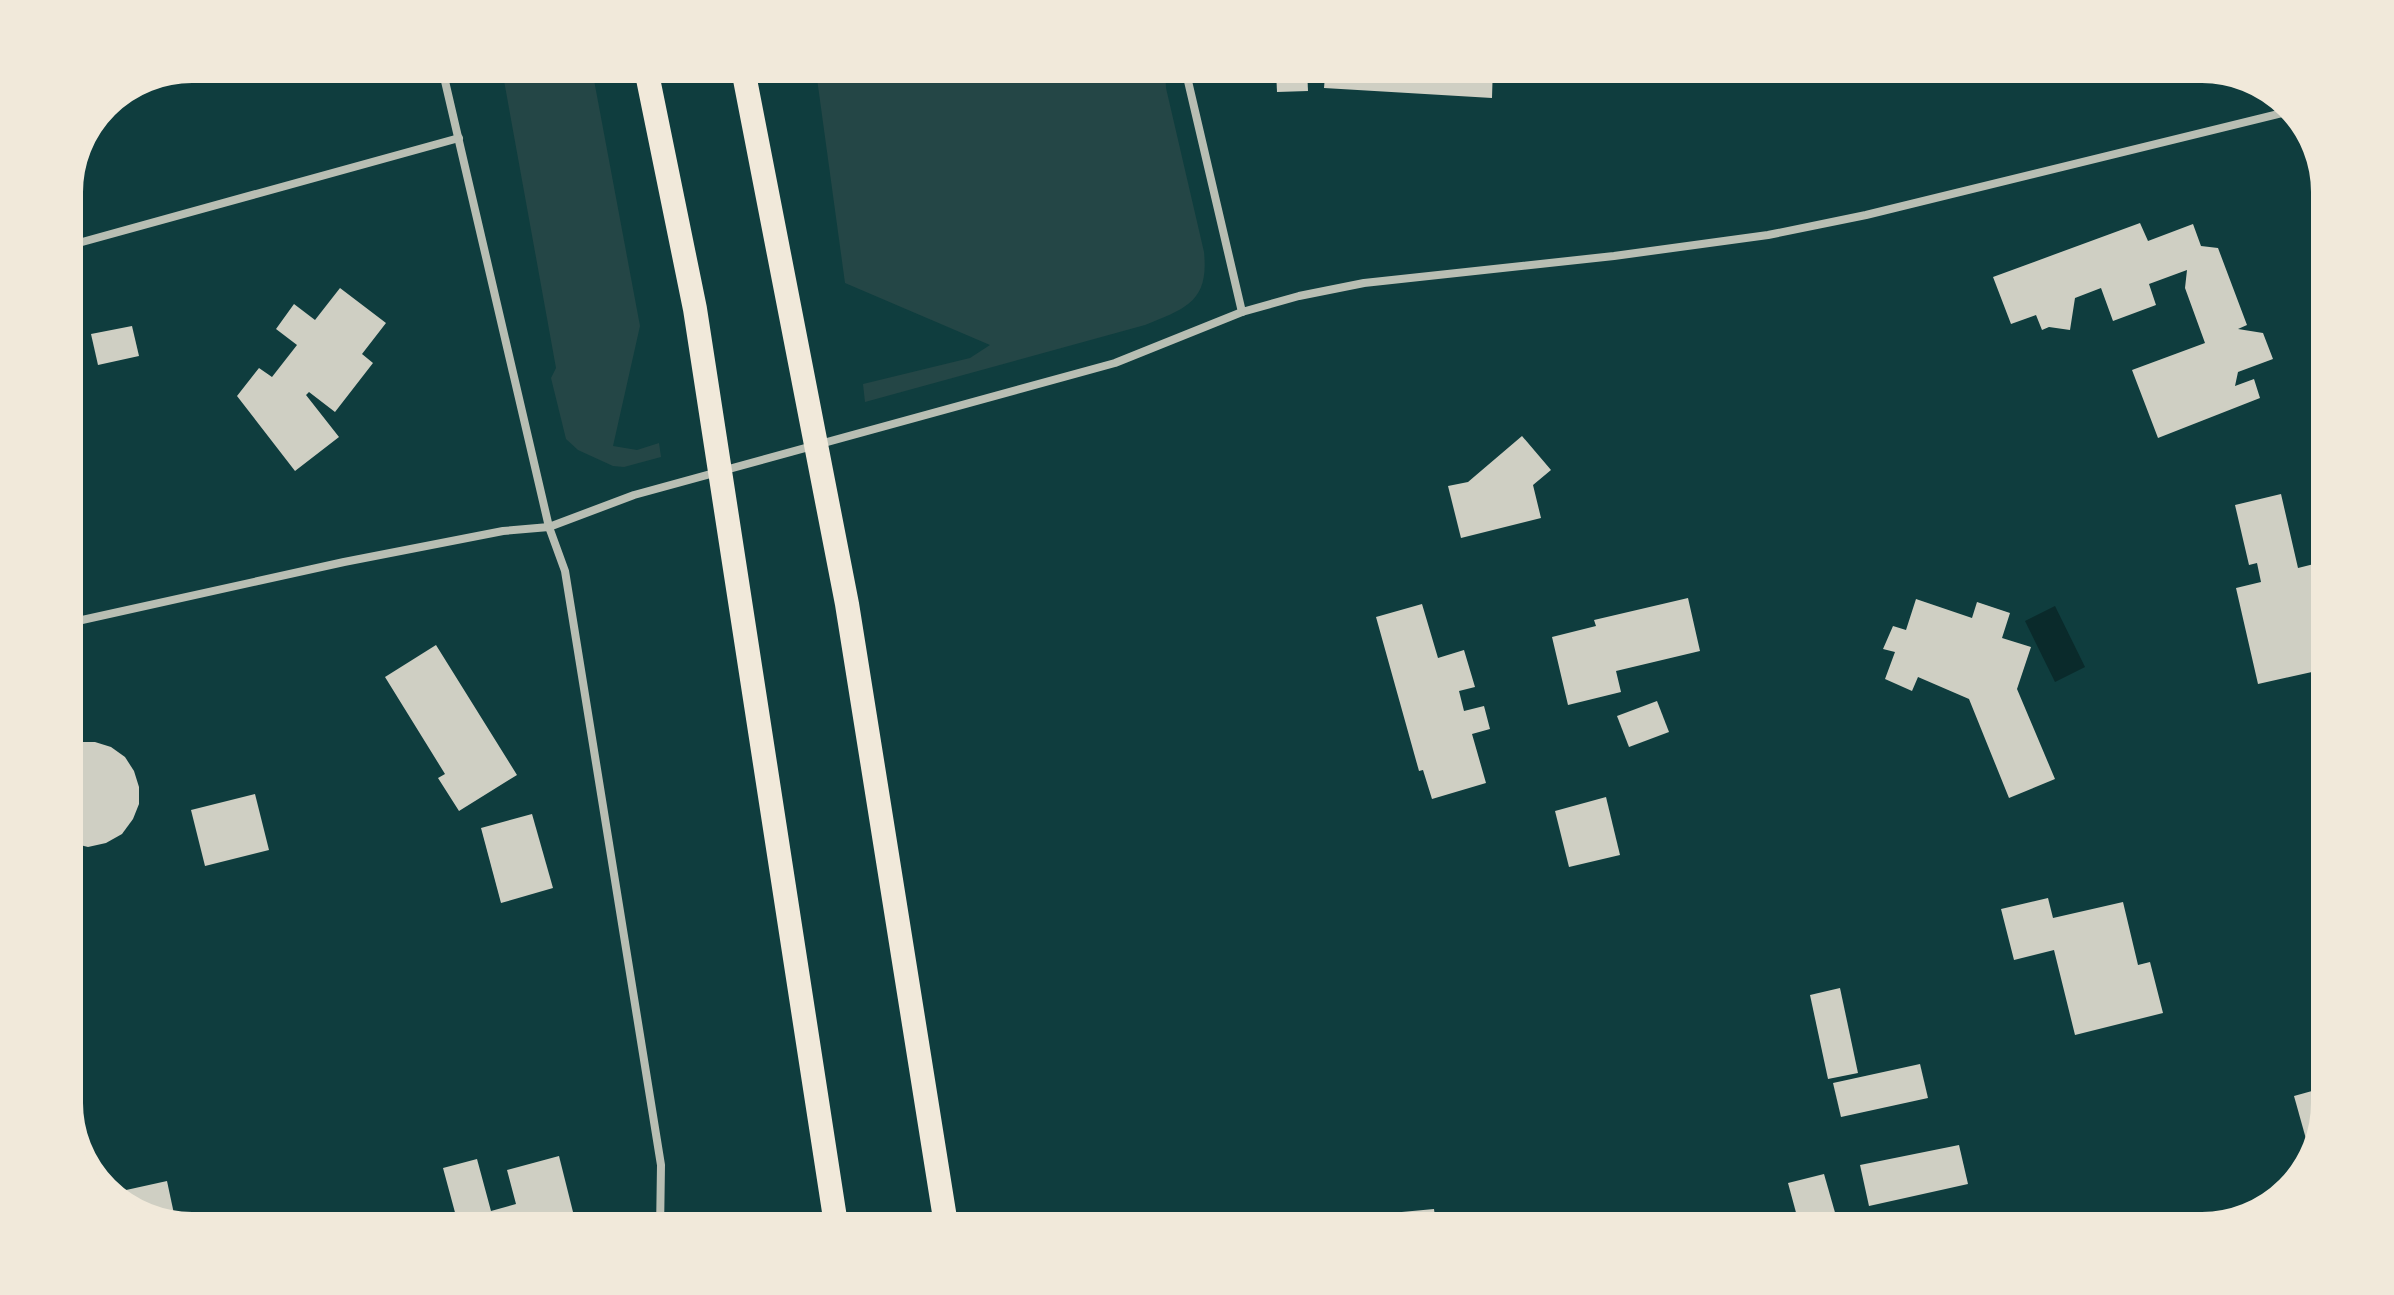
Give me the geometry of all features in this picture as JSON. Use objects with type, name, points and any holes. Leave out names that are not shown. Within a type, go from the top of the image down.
[{"type":"highway","points":[[648,78],[695,309],[835,1217]]},
{"type":"highway","points":[[745,78],[847,604],[945,1217]]},
{"type":"street","points":[[444,78],[549,527],[565,571],[656,1130],[661,1165],[660,1217]]},
{"type":"street","points":[[1187,78],[1242,312]]},
{"type":"street","points":[[78,621],[344,562],[503,531],[549,527],[634,495],[1115,363],[1242,312],[1299,296],[1364,283],[1614,256],[1768,235],[1866,215],[2284,113]]},
{"type":"street","points":[[78,243],[459,138]]},
{"type":"shaded area","points":[[504,78],[594,78],[640,326],[613,446],[637,450],[659,443],[661,457],[624,467],[613,466],[578,450],[566,439],[551,378],[556,368]]},
{"type":"shaded area","points":[[817,78],[1166,78],[1204,252],[1203,282],[1199,292],[1183,307],[1145,325],[865,402],[863,384],[970,358],[990,345],[845,283]]},
{"type":"shaded area","points":[[2055,606],[2085,667],[2055,682],[2025,621]]},
{"type":"building","points":[[1276,78],[1307,78],[1308,91],[1277,92]]},
{"type":"building","points":[[1325,78],[1493,78],[1492,98],[1324,88]]},
{"type":"building","points":[[2140,223],[2148,241],[2193,224],[2201,246],[2218,248],[2247,325],[2238,329],[2263,333],[2273,359],[2238,372],[2235,386],[2254,379],[2260,398],[2158,438],[2132,370],[2205,343],[2185,288],[2187,270],[2149,284],[2156,305],[2113,321],[2101,288],[2075,298],[2070,330],[2049,327],[2042,330],[2036,315],[2011,324],[1993,277]]},
{"type":"building","points":[[340,288],[386,323],[362,354],[373,363],[335,412],[309,392],[306,395],[339,437],[295,471],[237,396],[259,368],[272,377],[297,345],[276,329],[294,304],[315,320]]},
{"type":"building","points":[[132,326],[139,356],[98,365],[91,334]]},
{"type":"building","points":[[1522,436],[1551,470],[1533,485],[1541,518],[1461,538],[1448,486],[1468,482]]},
{"type":"building","points":[[2281,494],[2298,568],[2316,564],[2316,671],[2258,684],[2236,588],[2261,582],[2257,563],[2249,565],[2235,505]]},
{"type":"building","points":[[1688,598],[1700,651],[1616,671],[1621,692],[1568,705],[1552,637],[1596,626],[1594,620]]},
{"type":"building","points":[[1916,599],[1972,618],[1977,602],[2010,613],[2002,638],[2031,647],[2017,689],[2055,779],[2009,798],[1969,699],[1918,677],[1912,691],[1885,679],[1895,652],[1883,649],[1893,626],[1906,630]]},
{"type":"building","points":[[1422,604],[1438,658],[1464,650],[1475,687],[1459,691],[1464,711],[1484,706],[1490,729],[1472,734],[1486,783],[1432,799],[1423,770],[1419,771],[1376,617]]},
{"type":"building","points":[[436,645],[517,775],[459,811],[438,778],[445,774],[385,677]]},
{"type":"building","points":[[1657,701],[1669,732],[1629,747],[1617,716]]},
{"type":"building","points":[[78,742],[95,742],[111,747],[125,757],[139,787],[139,804],[122,834],[106,843],[88,847],[78,844]]},
{"type":"building","points":[[255,794],[269,850],[205,866],[191,810]]},
{"type":"building","points":[[1606,797],[1620,855],[1569,867],[1555,811]]},
{"type":"building","points":[[532,814],[553,888],[501,903],[481,828]]},
{"type":"building","points":[[2048,898],[2053,918],[2123,902],[2138,965],[2150,962],[2163,1013],[2075,1035],[2054,950],[2014,960],[2001,909]]},
{"type":"building","points":[[1840,988],[1858,1073],[1828,1079],[1810,995]]},
{"type":"building","points":[[1920,1064],[1928,1098],[1841,1117],[1833,1083]]},
{"type":"building","points":[[2316,1090],[2315,1118],[2307,1144],[2294,1096]]},
{"type":"building","points":[[1959,1145],[1968,1184],[1869,1206],[1860,1165]]},
{"type":"building","points":[[559,1156],[574,1217],[456,1217],[443,1168],[477,1159],[491,1211],[516,1204],[507,1170]]},
{"type":"building","points":[[1824,1174],[1836,1217],[1797,1217],[1788,1183]]},
{"type":"building","points":[[167,1181],[174,1215],[155,1211],[120,1191]]},
{"type":"building","points":[[1434,1209],[1435,1217],[1348,1217]]}]
